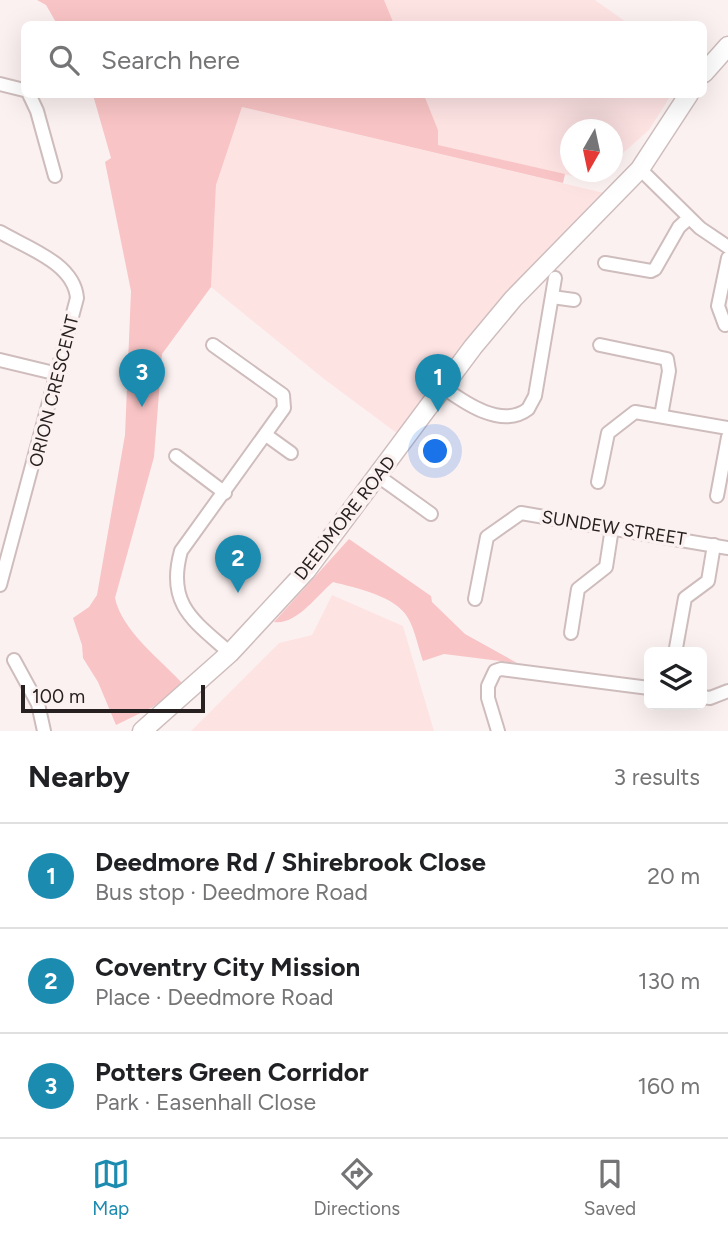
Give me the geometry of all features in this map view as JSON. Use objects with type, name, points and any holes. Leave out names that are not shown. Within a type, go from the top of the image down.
[{"type":"street","points":[[707,70],[728,46]]},
{"type":"street","points":[[0,84],[21,89]]},
{"type":"street","points":[[31,98],[55,176]]},
{"type":"street","name":"DEEDMORE ROAD","points":[[142,731],[230,653],[306,571],[513,299],[640,169],[686,98]]},
{"type":"street","points":[[640,169],[689,218],[728,247]]},
{"type":"street","points":[[605,263],[651,271],[655,269],[679,227],[689,218]]},
{"type":"street","name":"ORION CRESCENT","points":[[0,232],[65,271],[76,287],[74,312],[0,585]]},
{"type":"street","points":[[725,326],[718,306],[728,258]]},
{"type":"street","points":[[444,388],[481,411],[513,416],[528,410],[535,396],[555,278]]},
{"type":"street","points":[[552,297],[574,300]]},
{"type":"street","points":[[214,345],[283,396],[284,408],[181,551],[175,579],[181,604],[190,617],[230,653]]},
{"type":"street","points":[[600,345],[667,359],[669,371],[662,416]]},
{"type":"street","points":[[0,360],[58,374]]},
{"type":"street","points":[[598,481],[608,432],[635,412],[728,428]]},
{"type":"street","points":[[266,435],[291,453]]},
{"type":"street","points":[[717,496],[728,437]]},
{"type":"street","points":[[176,456],[225,493]]},
{"type":"street","points":[[378,476],[430,514]]},
{"type":"street","name":"SUNDEW STREET","points":[[475,599],[487,537],[517,515],[527,514],[728,548]]},
{"type":"street","points":[[571,633],[578,589],[606,567],[612,528]]},
{"type":"street","points":[[676,647],[685,597],[708,582],[714,545]]},
{"type":"street","points":[[14,660],[38,704],[44,731]]},
{"type":"street","points":[[498,731],[488,698],[491,678],[500,669],[644,687]]},
{"type":"street","points":[[707,698],[728,691]]},
{"type":"shaded area","points":[[37,0],[384,0],[393,21],[55,21],[46,5]]},
{"type":"shaded area","points":[[384,0],[595,0],[625,21],[393,21]]},
{"type":"shaded area","points":[[94,98],[425,98],[438,130],[438,145],[560,173],[560,182],[563,182],[563,183],[242,107],[216,185],[211,287],[162,354],[154,457],[115,598],[125,622],[183,684],[153,707],[116,725],[98,682],[83,658],[82,645],[73,618],[89,607],[97,595],[125,435],[131,291],[105,162],[111,158]]},
{"type":"shaded area","points":[[425,98],[669,98],[649,130],[623,153],[623,119],[560,119],[560,173],[437,145],[438,130]]},
{"type":"shaded area","points":[[242,107],[604,193],[491,313],[441,371],[398,434],[324,379],[211,287],[216,185]]},
{"type":"shaded area","points":[[349,539],[431,596],[432,602],[465,634],[517,663],[444,654],[423,661],[413,628],[402,610],[375,594],[333,582],[291,619],[274,622]]},
{"type":"shaded area","points":[[332,595],[403,626],[434,731],[191,731],[279,643],[312,635]]},
{"type":"place","name":"Potters Green Corridor","points":[[142,407]]},
{"type":"place","name":"Deedmore Rd / Shirebrook Close","points":[[438,412]]},
{"type":"place","name":"Coventry City Mission","points":[[238,593]]}]
